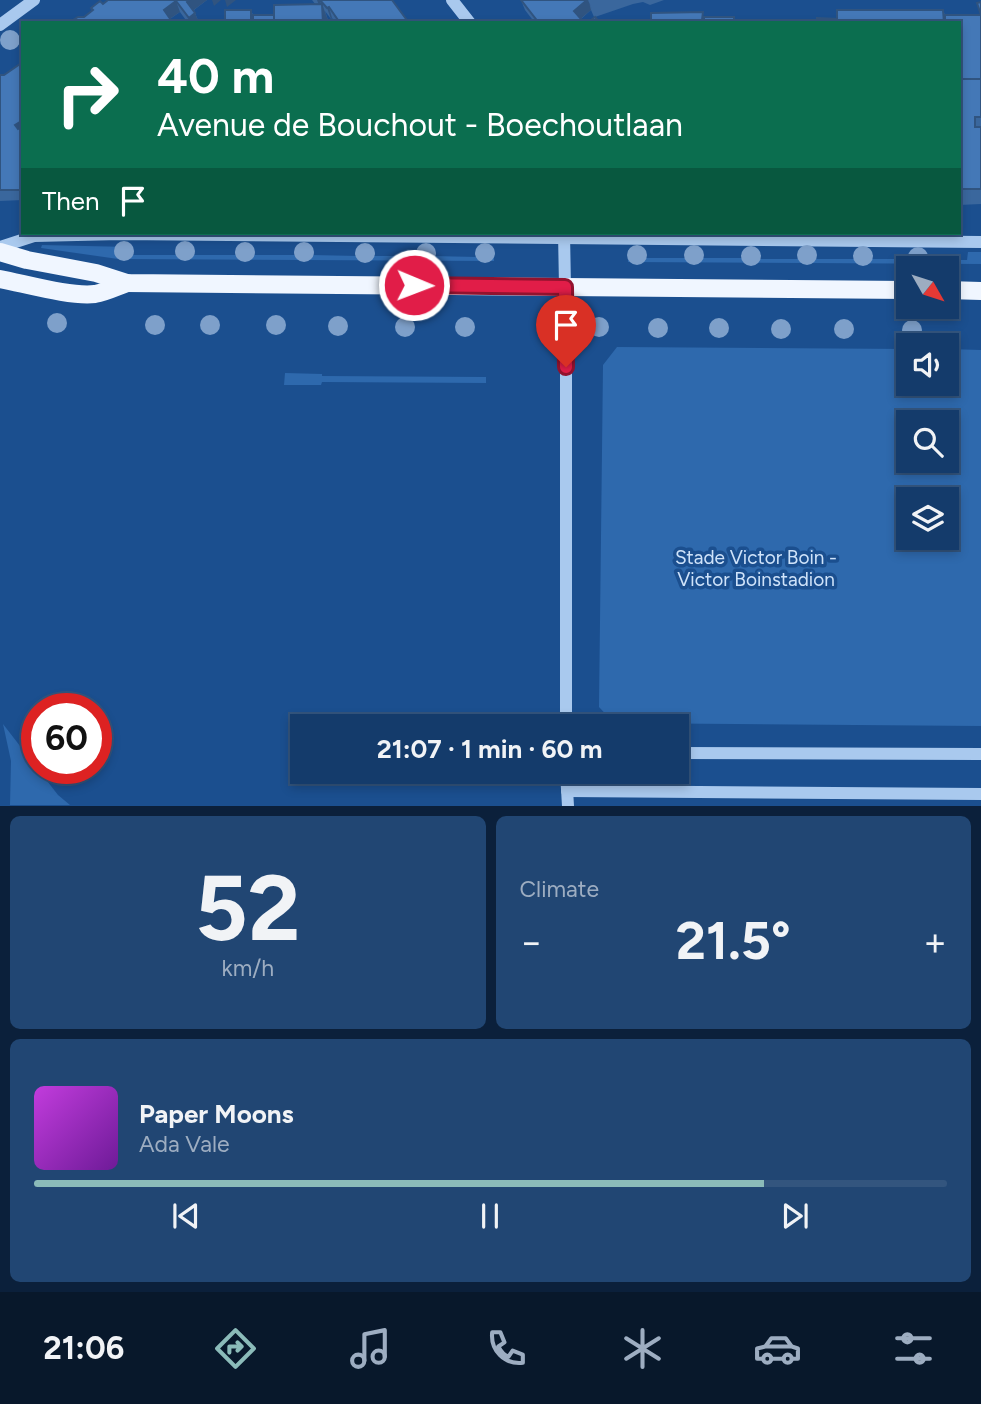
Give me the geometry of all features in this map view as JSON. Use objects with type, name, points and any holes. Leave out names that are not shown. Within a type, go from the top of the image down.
[{"type":"main road","points":[[0,252],[110,276],[127,283],[896,290]]},
{"type":"main road","points":[[0,279],[77,294],[104,292],[127,283]]},
{"type":"main road","points":[[959,290],[981,291]]},
{"type":"street","points":[[0,25],[34,0]]},
{"type":"street","points":[[452,0],[468,21]]},
{"type":"street","points":[[0,247],[34,236],[83,235],[564,236],[981,242]]},
{"type":"street","points":[[564,236],[566,714]]},
{"type":"street","points":[[689,753],[981,754]]},
{"type":"street","points":[[567,784],[568,806]]},
{"type":"street","points":[[567,791],[981,794]]},
{"type":"green space","points":[[42,245],[130,247],[131,255],[179,255],[180,247],[190,247],[191,255],[239,255],[239,247],[251,248],[251,255],[298,255],[298,248],[311,248],[311,255],[359,256],[360,248],[371,248],[371,256],[420,256],[420,248],[430,248],[431,256],[478,257],[478,249],[494,249],[494,261],[118,259],[41,248]]},
{"type":"green space","points":[[628,250],[644,250],[644,258],[688,258],[689,251],[700,251],[700,258],[746,258],[746,251],[756,251],[757,259],[800,259],[801,251],[812,252],[812,259],[858,259],[859,252],[869,252],[869,259],[896,259],[896,264],[628,262]]},
{"type":"green space","points":[[914,252],[925,252],[925,256],[913,256]]},
{"type":"green space","points":[[968,252],[981,252],[981,264],[959,264],[959,260],[967,260]]},
{"type":"green space","name":"Stade Victor Boin - Victor Boinstadion","points":[[617,347],[896,349],[896,396],[959,396],[959,349],[981,350],[981,726],[689,724],[689,714],[606,714],[599,707],[603,365]]},
{"type":"green space","points":[[285,373],[322,376],[486,377],[486,383],[322,382],[321,385],[284,385]]},
{"type":"green space","points":[[3,724],[21,747],[21,784],[49,784],[70,805],[10,805],[11,761]]},
{"type":"building","points":[[108,0],[190,0],[187,2],[195,13],[189,18],[176,1],[164,10],[172,21],[73,21],[84,17],[100,1],[103,4]]},
{"type":"building","points":[[320,0],[392,0],[408,21],[339,21],[329,7]]},
{"type":"building","points":[[521,0],[587,0],[574,11],[581,21],[537,21]]},
{"type":"building","points":[[322,4],[323,21],[274,21],[274,5]]},
{"type":"building","points":[[225,10],[251,10],[251,21],[225,21]]},
{"type":"building","points":[[837,10],[943,10],[944,21],[837,21]]},
{"type":"building","points":[[703,12],[702,20],[732,21],[651,21],[651,13]]},
{"type":"building","points":[[253,15],[274,15],[274,21],[253,21]]},
{"type":"building","points":[[945,15],[981,15],[981,79],[961,79],[961,21],[945,21]]},
{"type":"building","points":[[704,17],[734,17],[734,21],[704,20]]},
{"type":"building","points":[[817,18],[837,19],[837,21],[817,21]]},
{"type":"building","points":[[21,63],[21,121],[15,125],[18,129],[21,127],[21,190],[0,190],[0,75]]},
{"type":"building","points":[[961,79],[981,79],[981,117],[975,117],[975,127],[981,127],[981,189],[961,189]]},
{"type":"route","points":[[414,285],[565,287],[566,367]]}]
